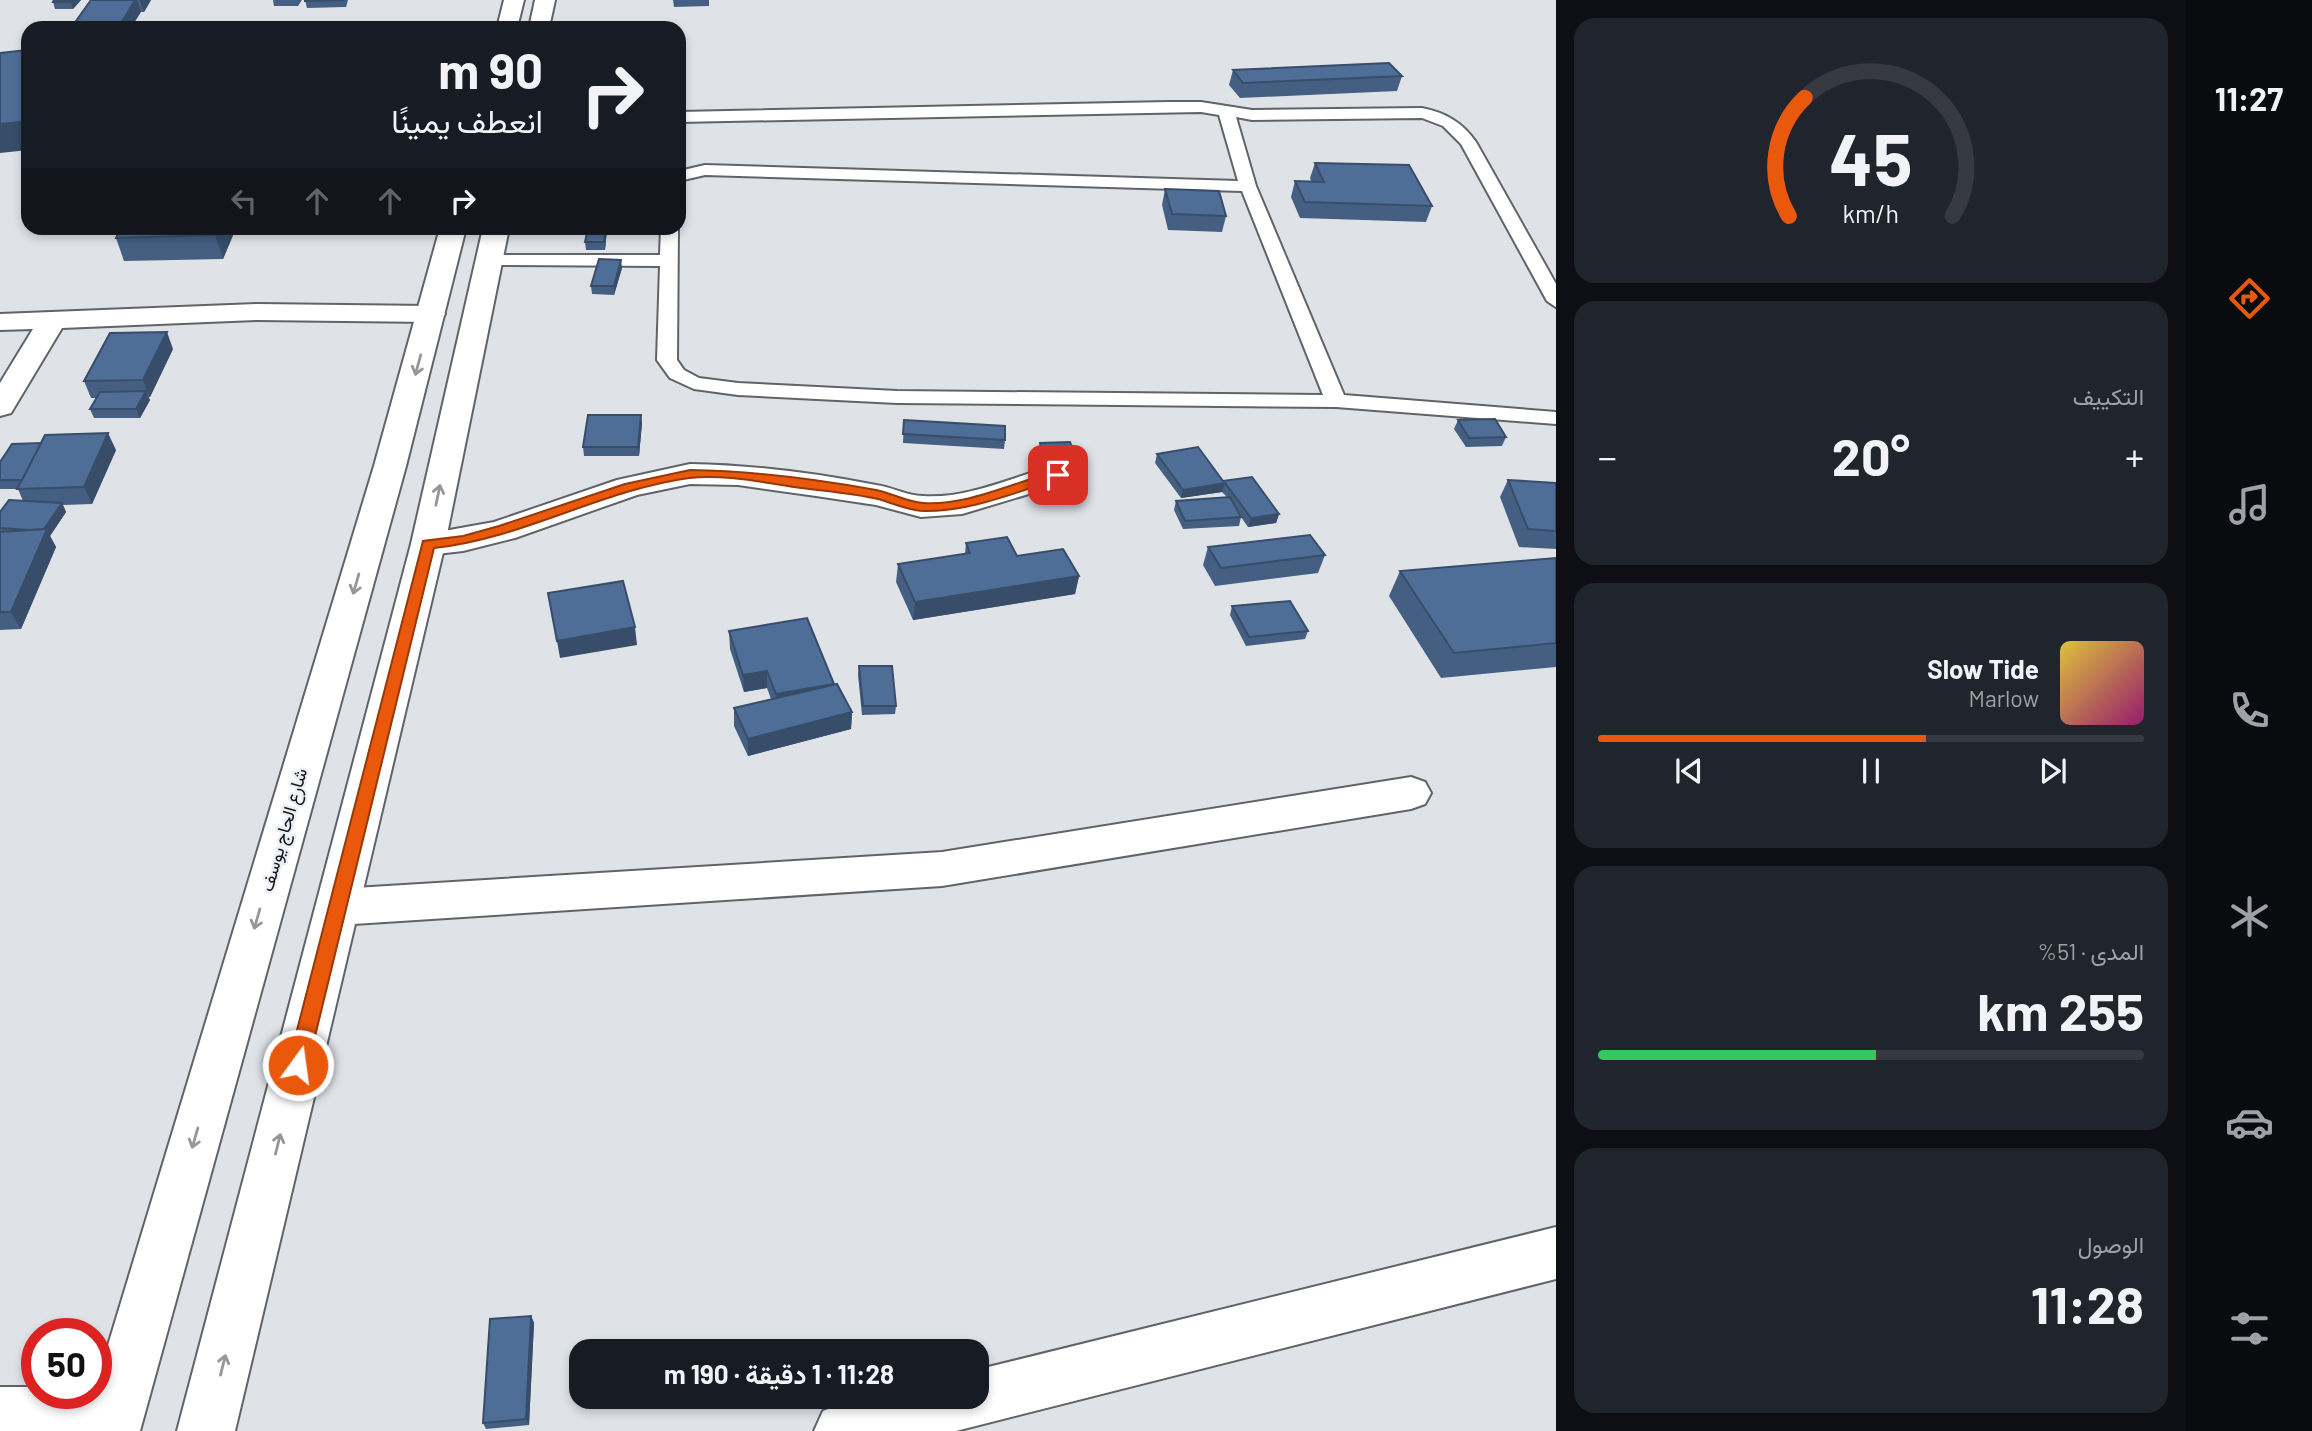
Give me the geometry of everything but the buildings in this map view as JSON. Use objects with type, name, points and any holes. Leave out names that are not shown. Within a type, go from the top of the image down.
[{"type":"main road","points":[[509,21],[514,0]]},
{"type":"main road","points":[[541,21],[545,0]]},
{"type":"main road","name":"شارع الحاج يوسف","points":[[114,1423],[390,466],[451,235]]},
{"type":"main road","points":[[206,1431],[428,544],[493,244]]},
{"type":"main road","points":[[0,323],[257,312],[431,314]]},
{"type":"main road","points":[[0,407],[53,320]]},
{"type":"main road","points":[[428,544],[463,540],[503,530],[629,487],[690,474],[738,475],[803,484],[878,495],[922,507],[962,504],[1058,475]]},
{"type":"main road","points":[[338,906],[942,869],[1411,793]]},
{"type":"main road","points":[[843,1431],[1556,1253]]},
{"type":"main road","points":[[0,1415],[114,1423]]},
{"type":"lane","points":[[686,117],[1202,107],[1282,116],[1422,113],[1441,117],[1453,124],[1468,142],[1556,301]]},
{"type":"lane","points":[[1226,111],[1248,186],[1336,401]]},
{"type":"lane","points":[[686,174],[705,170],[1248,186]]},
{"type":"lane","points":[[670,235],[667,360],[677,374],[694,383],[738,389],[897,397],[1336,401],[1556,418]]},
{"type":"lane","points":[[493,244],[670,261]]},
{"type":"route","points":[[298,1065],[428,544],[463,540],[503,530],[629,487],[690,474],[738,475],[816,486],[878,495],[922,507],[962,504],[1058,475]]}]
